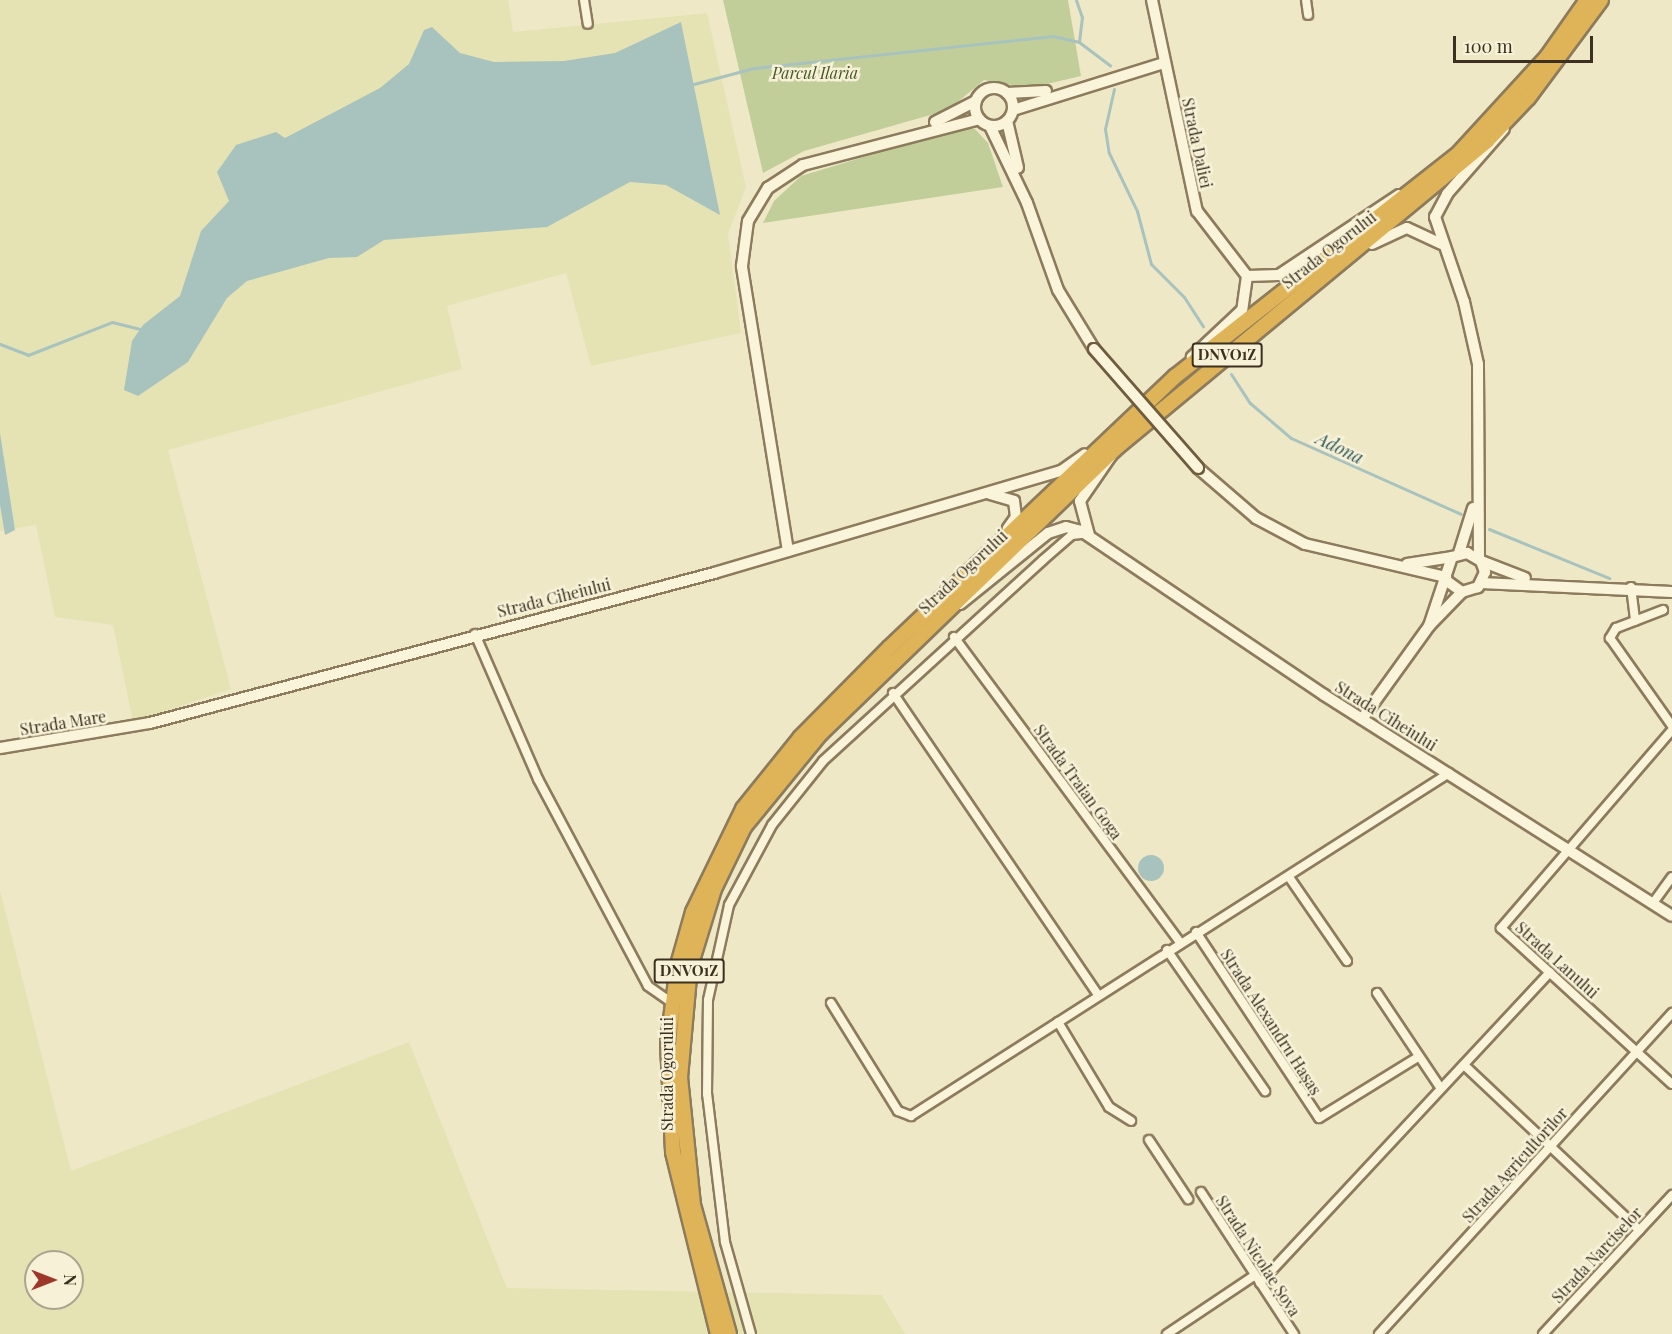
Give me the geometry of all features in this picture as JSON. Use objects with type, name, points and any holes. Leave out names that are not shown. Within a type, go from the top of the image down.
[{"type":"highway","name":"Strada Ogorului","points":[[718,1334],[673,1152],[668,1082],[671,1002],[693,912],[743,809],[800,738],[924,615],[1176,376],[1417,189],[1499,113],[1587,0]]},
{"type":"highway","name":"Strada Ogorului","points":[[729,1334],[693,1205],[684,1143],[683,1007],[699,935],[728,856],[760,802],[821,733],[1115,449],[1305,289],[1440,184],[1508,121],[1601,0]]},
{"type":"street","points":[[584,0],[588,24]]},
{"type":"street","name":"Strada Daliei","points":[[1152,0],[1197,211],[1247,276]]},
{"type":"street","points":[[1306,0],[1308,15]]},
{"type":"street","points":[[1164,63],[1082,86],[1013,110],[1007,121],[1027,203],[1058,290],[1094,349],[1198,468],[1234,502],[1281,533],[1337,555],[1394,565],[1447,579],[1462,591]]},
{"type":"street","points":[[788,551],[742,243],[757,204],[783,177],[963,111],[989,88],[1007,93],[1082,86]]},
{"type":"street","points":[[1007,93],[1013,110]]},
{"type":"street","points":[[976,101],[979,119]]},
{"type":"street","points":[[893,138],[979,119],[990,126],[1027,203]]},
{"type":"street","points":[[990,126],[1007,121]]},
{"type":"street","points":[[1481,583],[1478,364],[1462,292],[1436,226],[1440,202],[1493,146],[1508,121]]},
{"type":"street","points":[[1176,376],[1242,310],[1247,276],[1279,275],[1373,210],[1417,189]]},
{"type":"street","points":[[1305,289],[1398,230],[1424,232],[1444,246]]},
{"type":"street","name":"Strada Ciheiului","points":[[130,728],[788,551],[1061,471],[1137,413]]},
{"type":"street","points":[[752,1334],[725,1242],[711,1150],[706,1045],[711,976],[729,905],[766,834],[817,768],[954,637],[1072,535],[1089,535],[1080,501],[1115,449]]},
{"type":"street","points":[[1429,626],[1478,490]]},
{"type":"street","points":[[924,615],[955,576],[1013,523],[1014,501],[984,493]]},
{"type":"street","name":"Strada Ciheiului","points":[[945,614],[1053,530],[1072,528],[1089,535],[1362,719],[1672,916]]},
{"type":"street","points":[[1394,565],[1456,555],[1480,560],[1537,582]]},
{"type":"street","points":[[1362,719],[1429,626],[1462,591],[1481,583],[1537,582],[1631,587],[1672,592]]},
{"type":"street","points":[[1631,587],[1635,621]]},
{"type":"street","points":[[1568,848],[1672,728],[1610,638],[1616,628],[1663,610]]},
{"type":"street","points":[[475,634],[538,778],[648,986],[671,1002]]},
{"type":"street","name":"Strada Traian Goga","points":[[954,637],[1180,942]]},
{"type":"street","points":[[893,693],[1098,995]]},
{"type":"street","name":"Strada Mare","points":[[0,748],[130,728]]},
{"type":"street","points":[[831,1003],[898,1111],[911,1116],[1167,950],[1289,877],[1449,773]]},
{"type":"street","name":"Strada Lanului","points":[[1568,848],[1502,923],[1550,972],[1672,1084]]},
{"type":"street","points":[[1289,877],[1347,962]]},
{"type":"street","points":[[1653,903],[1672,877]]},
{"type":"street","name":"Strada Alexandru Hașaș","points":[[1196,932],[1319,1118],[1418,1056]]},
{"type":"street","points":[[1167,950],[1265,1091]]},
{"type":"street","points":[[1167,1334],[1257,1279],[1440,1087],[1464,1065],[1550,972]]},
{"type":"street","points":[[1377,993],[1440,1087]]},
{"type":"street","name":"Strada Agricultorilor","points":[[1378,1334],[1672,1013]]},
{"type":"street","points":[[1058,1022],[1109,1107],[1131,1121]]},
{"type":"street","points":[[1464,1065],[1639,1230]]},
{"type":"street","points":[[1149,1140],[1188,1199]]},
{"type":"street","name":"Strada Nicolae Șova","points":[[1201,1192],[1294,1334]]},
{"type":"street","name":"Strada Narciselor","points":[[1543,1334],[1672,1195]]},
{"type":"shaded area","points":[[0,0],[508,0],[513,32],[707,13],[746,187],[728,234],[741,333],[591,366],[566,273],[447,306],[462,369],[168,450],[231,689],[133,722],[113,625],[55,617],[36,525],[0,531]]},
{"type":"shaded area","points":[[0,890],[71,1171],[409,1042],[507,1288],[882,1295],[905,1334],[0,1334]]},
{"type":"green space","name":"Parcul Ilaria","points":[[723,0],[1068,0],[1081,76],[1030,88],[984,80],[948,110],[804,151],[763,173]]},
{"type":"green space","points":[[962,127],[975,129],[988,143],[1003,187],[763,223],[774,201],[801,176]]},
{"type":"water","points":[[681,22],[720,215],[666,185],[630,182],[547,227],[384,240],[357,257],[329,258],[247,281],[227,298],[188,362],[138,396],[124,390],[132,341],[143,325],[180,296],[201,231],[229,201],[217,172],[236,145],[276,132],[285,138],[380,88],[409,64],[424,30],[432,27],[460,53],[494,62],[564,61],[615,53]]},
{"type":"water","points":[[0,433],[15,530],[5,535],[0,505]]},
{"type":"water","points":[[1151,855],[1160,859],[1164,868],[1160,877],[1151,881],[1142,877],[1138,868],[1142,859]]},
{"type":"waterway","name":"Adona","points":[[1076,0],[1082,17],[1079,42],[1110,65]]},
{"type":"waterway","points":[[690,85],[754,68],[1053,36],[1079,42]]},
{"type":"waterway","name":"Adona","points":[[1114,89],[1105,129],[1109,153],[1137,211],[1151,264],[1184,297],[1203,326]]},
{"type":"waterway","points":[[0,344],[28,355],[112,322],[143,330]]},
{"type":"waterway","name":"Adona","points":[[1231,374],[1250,403],[1291,438],[1461,514]]},
{"type":"waterway","name":"Adona","points":[[1489,529],[1609,578]]}]
